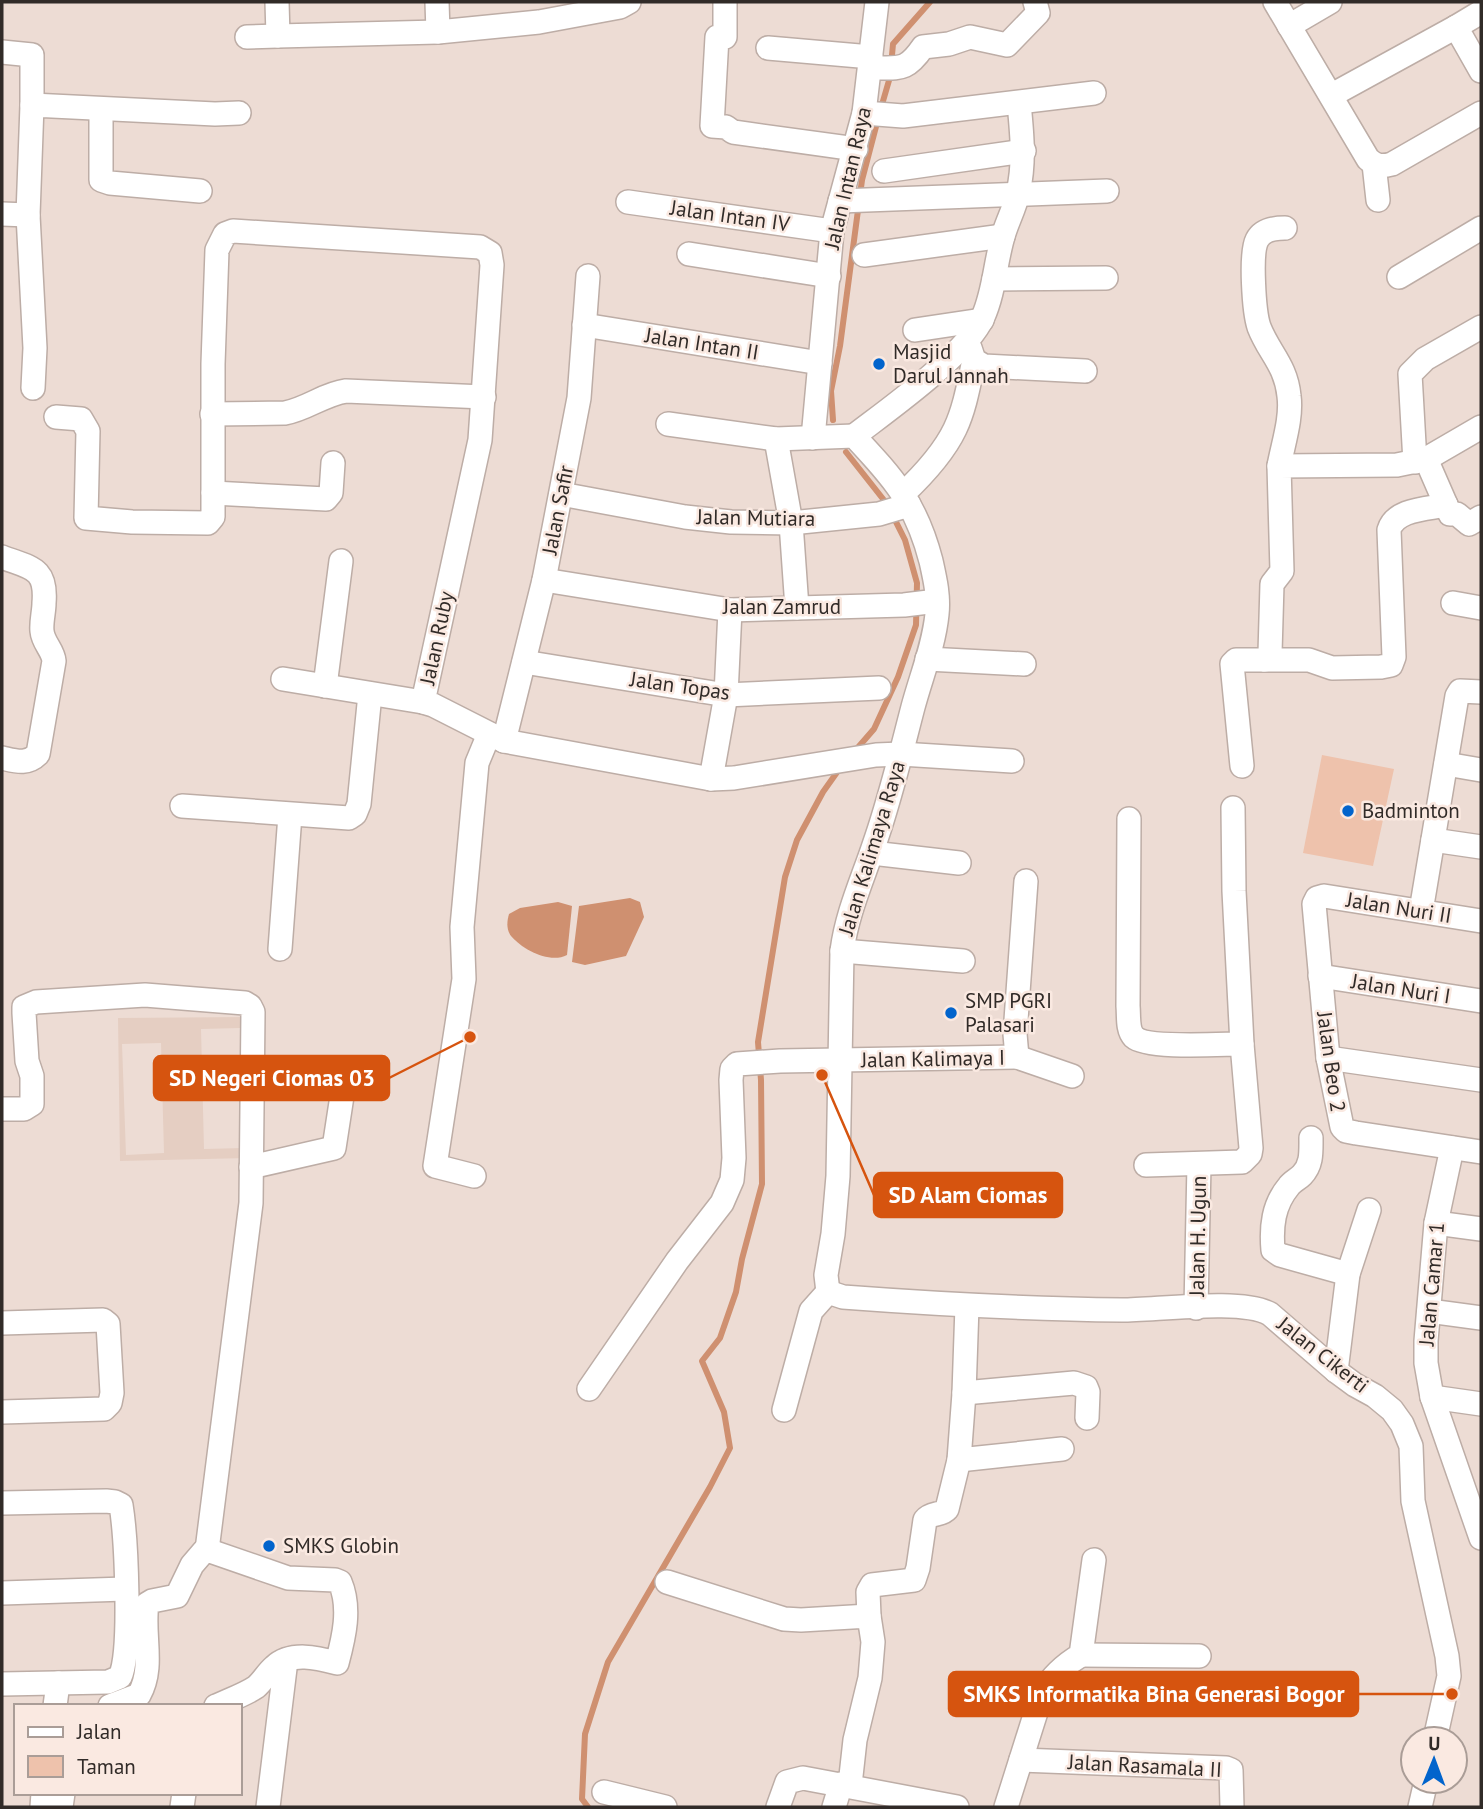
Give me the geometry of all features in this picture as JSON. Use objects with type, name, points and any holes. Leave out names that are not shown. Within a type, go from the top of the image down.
[{"type":"street","points":[[277,2],[278,36]]},
{"type":"street","points":[[438,2],[438,32]]},
{"type":"street","points":[[247,37],[438,32],[539,22],[620,8],[629,2]]},
{"type":"street","points":[[725,2],[725,37],[717,37],[712,126],[726,127],[733,132],[856,149]]},
{"type":"street","name":"Jalan Intan Raya","points":[[820,437],[820,363],[832,231],[845,200],[856,149],[881,65],[877,2]]},
{"type":"street","points":[[768,48],[881,65],[912,63],[923,47],[949,44],[970,37],[1007,45],[1038,13],[1035,2]]},
{"type":"street","points":[[1275,2],[1368,159],[1374,164],[1382,167],[1392,164],[1481,113]]},
{"type":"street","points":[[1289,26],[1330,2]]},
{"type":"street","points":[[1332,95],[1481,12]]},
{"type":"street","points":[[1456,27],[1481,71]]},
{"type":"street","points":[[2,52],[32,55],[28,215],[35,348],[33,388]]},
{"type":"street","points":[[867,114],[903,116],[1094,93]]},
{"type":"street","points":[[896,506],[954,431],[963,408],[974,360],[970,346],[990,300],[1003,236],[1018,194],[1024,151],[1019,103]]},
{"type":"street","points":[[32,105],[239,113]]},
{"type":"street","points":[[101,109],[101,180],[200,191]]},
{"type":"street","points":[[884,171],[1024,151]]},
{"type":"street","points":[[1374,164],[1378,200]]},
{"type":"street","points":[[845,200],[1107,191]]},
{"type":"street","name":"Jalan Intan IV","points":[[628,202],[832,231]]},
{"type":"street","points":[[2,214],[28,215]]},
{"type":"street","points":[[1265,660],[1270,653],[1272,584],[1282,571],[1279,466],[1290,399],[1280,363],[1258,324],[1254,303],[1254,251],[1257,240],[1264,232],[1285,228]]},
{"type":"street","points":[[1399,277],[1481,228]]},
{"type":"street","name":"Jalan Ruby","points":[[212,414],[217,250],[225,234],[233,231],[480,247],[490,253],[492,265],[484,397],[477,455],[423,702],[497,738],[711,779],[734,778],[876,755],[901,754],[1012,761]]},
{"type":"street","points":[[863,255],[1003,236]]},
{"type":"street","points":[[689,254],[829,276]]},
{"type":"street","name":"Jalan Safir","points":[[474,1176],[435,1166],[464,979],[462,927],[477,763],[497,738],[524,662],[544,580],[579,398],[588,276]]},
{"type":"street","points":[[994,279],[1106,278]]},
{"type":"street","name":"Jalan Intan II","points":[[584,325],[820,363]]},
{"type":"street","points":[[915,330],[976,327]]},
{"type":"street","points":[[668,424],[776,439],[853,436],[912,391],[953,354],[976,327]]},
{"type":"street","points":[[1481,327],[1425,359],[1410,374],[1421,460],[1450,514],[1457,514],[1469,524],[1481,517]]},
{"type":"street","points":[[974,360],[984,366],[1085,371]]},
{"type":"street","points":[[56,417],[80,419],[88,431],[86,518],[132,522],[208,523],[213,517],[212,414],[285,413],[296,411],[328,395],[346,391],[484,397]]},
{"type":"street","points":[[1279,466],[1384,467],[1421,460],[1481,427]]},
{"type":"street","name":"Jalan Kalimaya Raya","points":[[828,1292],[826,1275],[838,1176],[842,951],[849,911],[872,853],[937,615],[923,603],[936,583],[922,531],[896,506],[877,459],[853,436]]},
{"type":"street","points":[[776,439],[791,523],[797,608]]},
{"type":"street","points":[[212,493],[326,499],[331,493],[332,463]]},
{"type":"street","name":"Jalan Mutiara","points":[[561,494],[718,522],[791,523],[896,506]]},
{"type":"street","points":[[1242,766],[1232,664],[1236,660],[1309,660],[1332,668],[1391,665],[1394,657],[1389,530],[1391,523],[1396,517],[1405,514],[1446,505]]},
{"type":"street","points":[[2,557],[40,573],[44,591],[42,631],[54,662],[38,754],[22,762],[2,758]]},
{"type":"street","points":[[325,686],[341,561]]},
{"type":"street","name":"Jalan Zamrud","points":[[544,580],[730,610],[923,603]]},
{"type":"street","points":[[1453,603],[1481,608]]},
{"type":"street","points":[[711,779],[726,695],[730,610]]},
{"type":"street","points":[[927,659],[1024,664]]},
{"type":"street","name":"Jalan Topas","points":[[524,662],[726,695],[879,688]]},
{"type":"street","points":[[283,679],[423,702]]},
{"type":"street","points":[[1421,911],[1457,696],[1461,691],[1481,692]]},
{"type":"street","points":[[182,806],[343,819],[355,814],[359,804],[370,694]]},
{"type":"street","points":[[1446,764],[1481,770]]},
{"type":"street","points":[[1146,1165],[1242,1163],[1250,1154],[1234,891],[1233,808]]},
{"type":"street","points":[[280,949],[290,815]]},
{"type":"street","points":[[1129,819],[1130,1032],[1148,1044],[1242,1044]]},
{"type":"street","points":[[1433,840],[1481,847]]},
{"type":"street","points":[[872,853],[959,863]]},
{"type":"street","name":"Jalan Kalimaya I","points":[[589,1389],[677,1261],[722,1203],[732,1180],[732,1069],[737,1064],[769,1061],[841,1062],[1017,1057],[1015,1034],[1026,881]]},
{"type":"street","name":"Jalan Nuri II","points":[[1317,898],[1330,897],[1481,921]]},
{"type":"street","name":"Jalan Beo 2","points":[[1317,898],[1314,912],[1328,1058],[1339,1118],[1346,1131],[1481,1152]]},
{"type":"street","points":[[842,951],[963,961]]},
{"type":"street","name":"Jalan Nuri I","points":[[1320,976],[1481,1001]]},
{"type":"street","points":[[2,1109],[24,1110],[32,1104],[32,1076],[27,1061],[24,1013],[27,1004],[145,995],[245,1003],[253,1012],[251,1203],[207,1550]]},
{"type":"street","points":[[1017,1057],[1072,1076]]},
{"type":"street","points":[[1328,1058],[1481,1080]]},
{"type":"street","points":[[251,1167],[334,1148],[342,1096]]},
{"type":"street","points":[[1311,1138],[1309,1164],[1305,1172],[1289,1186],[1273,1213],[1273,1250],[1280,1255],[1348,1274]]},
{"type":"street","name":"Jalan Camar 1","points":[[1452,1147],[1436,1223],[1426,1363],[1433,1397],[1473,1493],[1481,1538]]},
{"type":"street","name":"Jalan H. Ugun","points":[[1196,1308],[1199,1164]]},
{"type":"street","points":[[1336,1371],[1348,1274],[1369,1210]]},
{"type":"street","points":[[1436,1223],[1481,1229]]},
{"type":"street","points":[[784,1410],[811,1311],[828,1292]]},
{"type":"street","name":"Jalan Cikerti","points":[[828,1292],[843,1297],[967,1306],[1124,1310],[1236,1306],[1262,1309],[1336,1371],[1392,1409],[1402,1424],[1411,1446],[1413,1501],[1447,1656],[1449,1676],[1438,1725]]},
{"type":"street","points":[[834,1807],[846,1785],[870,1678],[873,1642],[868,1592],[872,1585],[914,1580],[925,1520],[929,1516],[944,1513],[947,1509],[960,1460],[967,1306]]},
{"type":"street","points":[[1429,1311],[1481,1318]]},
{"type":"street","points":[[2,1323],[103,1320],[108,1324],[112,1393],[110,1403],[104,1409],[2,1412]]},
{"type":"street","points":[[964,1393],[1074,1382],[1086,1387],[1088,1392],[1087,1418]]},
{"type":"street","points":[[1433,1397],[1481,1404]]},
{"type":"street","points":[[960,1460],[1062,1449]]},
{"type":"street","points":[[2,1503],[106,1501],[121,1505],[126,1643],[124,1668],[120,1677],[108,1682],[57,1695],[2,1684]]},
{"type":"street","points":[[115,1704],[139,1695],[143,1688],[146,1674],[147,1604],[177,1596],[192,1565],[200,1554],[207,1550],[288,1578],[340,1582],[346,1613],[337,1663],[302,1657],[286,1660],[274,1667],[254,1688],[220,1704]]},
{"type":"street","points":[[1081,1655],[1094,1560]]},
{"type":"street","points":[[667,1582],[784,1619],[869,1616]]},
{"type":"street","points":[[2,1593],[125,1589]]},
{"type":"street","points":[[1006,1807],[1042,1693],[1050,1679],[1066,1664],[1081,1655],[1199,1656]]},
{"type":"street","points":[[268,1807],[286,1660]]},
{"type":"street","name":"Jalan Rasamala II","points":[[1021,1760],[1226,1768],[1231,1770],[1232,1776],[1232,1807]]},
{"type":"street","points":[[778,1807],[783,1788],[787,1782],[794,1779],[812,1779],[957,1807]]},
{"type":"street","points":[[604,1792],[665,1807]]},
{"type":"shaded area","points":[[630,898],[640,902],[644,917],[626,956],[585,965],[572,962],[579,906]]},
{"type":"shaded area","points":[[558,902],[572,906],[567,955],[545,957],[522,946],[511,936],[507,925],[509,914],[520,908]]},
{"type":"shaded area","points":[[246,1017],[247,1158],[120,1161],[118,1018]],"holes":[[[240,1028],[243,1148],[204,1149],[201,1029]],[[161,1043],[164,1153],[126,1155],[122,1044]]]},
{"type":"green space","name":"Badminton","points":[[1322,755],[1394,769],[1373,866],[1303,853]]},
{"type":"waterway","points":[[881,108],[890,77],[893,44],[930,2]]},
{"type":"waterway","points":[[833,420],[831,391],[840,346],[862,180],[878,119]]},
{"type":"waterway","points":[[846,452],[887,504],[905,540],[917,583],[916,625],[898,677],[874,729],[854,752]]},
{"type":"waterway","points":[[588,1807],[582,1799],[585,1734],[608,1662],[730,1448],[724,1412],[702,1361],[720,1338],[736,1292],[762,1184],[758,1042],[785,877],[797,840],[823,792],[840,768]]},
{"type":"place","name":"Masjid Darul Jannah","points":[[879,364]]},
{"type":"place","name":"Badminton","points":[[1348,811]]},
{"type":"place","name":"SMP PGRI Palasari","points":[[951,1013]]},
{"type":"place","name":"SD Negeri Ciomas 03","points":[[470,1037]]},
{"type":"place","name":"SD Alam Ciomas","points":[[822,1075]]},
{"type":"place","name":"SMKS Globin","points":[[269,1546]]},
{"type":"place","name":"SMKS Informatika Bina Generasi Bogor","points":[[1452,1694]]}]
